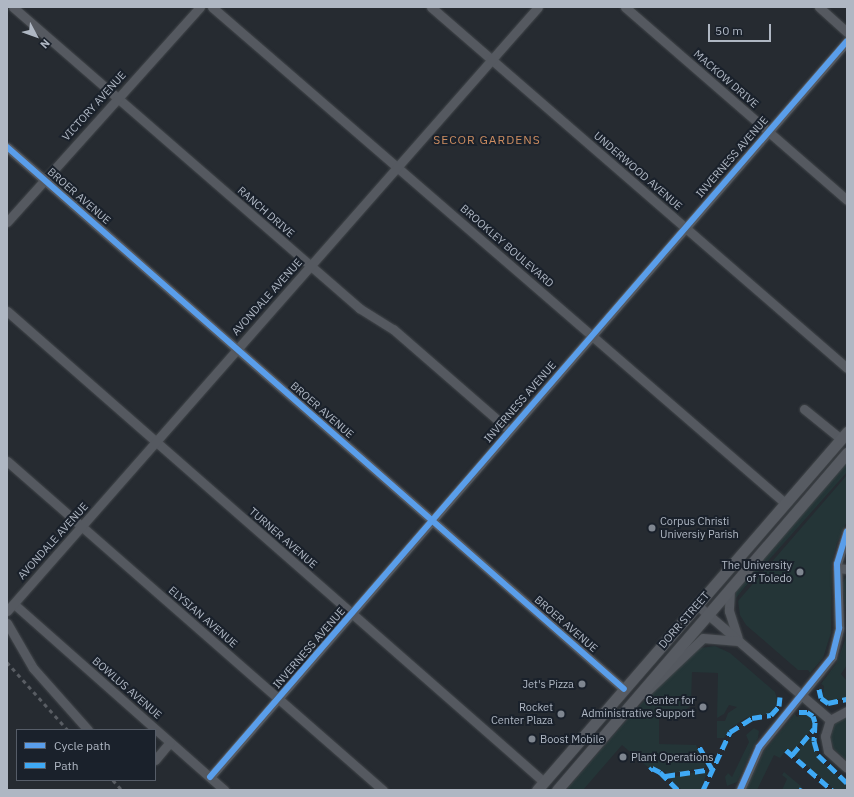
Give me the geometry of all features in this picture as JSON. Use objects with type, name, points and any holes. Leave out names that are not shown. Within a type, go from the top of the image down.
[{"type":"main road","name":"DORR STREET","points":[[540,787],[844,436]]},
{"type":"main road","name":"DORR STREET","points":[[557,790],[847,453]]},
{"type":"street","name":"RANCH DRIVE","points":[[13,7],[359,308],[393,329],[508,430]]},
{"type":"street","name":"VICTORY AVENUE","points":[[7,222],[200,7]]},
{"type":"street","name":"BROOKLEY BOULEVARD","points":[[212,7],[785,503]]},
{"type":"street","name":"UNDERWOOD AVENUE","points":[[431,7],[847,368]]},
{"type":"street","name":"AVONDALE AVENUE","points":[[7,611],[83,527],[237,348],[538,7]]},
{"type":"street","name":"MACKOW DRIVE","points":[[625,7],[847,200]]},
{"type":"street","points":[[819,7],[847,32]]},
{"type":"street","name":"INVERNESS AVENUE","points":[[210,777],[352,614],[591,334],[847,41]]},
{"type":"street","name":"BROER AVENUE","points":[[7,147],[624,689]]},
{"type":"street","name":"TURNER AVENUE","points":[[7,311],[352,614],[540,787]]},
{"type":"street","points":[[804,408],[844,436]]},
{"type":"street","name":"ELYSIAN AVENUE","points":[[7,461],[383,790]]},
{"type":"street","points":[[740,790],[759,747],[823,671],[836,647],[839,628],[837,568],[847,532]]},
{"type":"street","points":[[837,568],[847,570]]},
{"type":"street","points":[[730,589],[729,611],[740,641]]},
{"type":"street","name":"BOWLUS AVENUE","points":[[14,604],[155,729]]},
{"type":"street","points":[[697,605],[830,720]]},
{"type":"street","points":[[7,623],[33,668],[87,729]]},
{"type":"street","points":[[632,703],[662,680],[686,651],[703,638],[740,641]]},
{"type":"street","points":[[847,711],[830,720],[826,727],[825,744],[833,756],[847,768]]},
{"type":"street","name":"BOWLUS AVENUE","points":[[156,730],[224,790]]},
{"type":"street","points":[[156,759],[170,742]]},
{"type":"shaded area","points":[[847,461],[847,472],[744,588],[736,598],[734,606],[736,590]]},
{"type":"shaded area","points":[[847,475],[847,521],[837,543],[832,562],[831,633],[823,658],[810,673],[808,670],[798,670],[746,625],[740,615],[738,601]]},
{"type":"shaded area","points":[[847,575],[847,618],[842,584]]},
{"type":"shaded area","points":[[847,618],[847,665],[841,674],[847,681],[847,697],[831,702],[823,697],[824,686],[821,684],[837,662],[845,640]]},
{"type":"shaded area","points":[[715,646],[730,653],[775,692],[778,702],[770,714],[746,718],[732,727],[724,738],[717,738],[717,721],[725,721],[728,713],[737,707],[729,705],[724,714],[717,718],[718,673],[692,672],[691,705],[683,713],[678,709],[673,713],[673,718],[659,718],[659,744],[696,745],[706,767],[669,774],[655,767],[650,769],[622,745],[583,790],[566,790],[637,708],[691,654],[700,648]]},
{"type":"shaded area","points":[[795,714],[797,717],[803,714],[811,716],[814,721],[812,729],[792,753],[787,749],[780,758],[774,755],[757,790],[746,790],[764,751]]},
{"type":"shaded area","points":[[847,716],[847,761],[834,749],[830,738],[835,723]]},
{"type":"shaded area","points":[[754,728],[759,731],[758,738],[737,782],[727,786],[725,777],[728,773],[732,777],[749,742],[746,735]]},
{"type":"shaded area","points":[[812,737],[819,759],[847,784],[847,790],[835,790],[794,755],[808,738]]},
{"type":"shaded area","points":[[705,770],[707,772],[701,790],[682,790],[671,780],[672,777]]},
{"type":"shaded area","points":[[784,772],[802,787],[799,790],[782,790],[787,779],[782,775]]},
{"type":"railway","points":[[7,662],[67,729]]},
{"type":"railway","points":[[114,781],[122,790]]},
{"type":"marked path","points":[[819,689],[821,698],[828,703],[847,699]]},
{"type":"marked path","points":[[703,790],[730,732],[752,718],[771,715],[779,706],[780,697]]},
{"type":"marked path","points":[[799,712],[807,712],[813,716],[815,722],[814,741],[818,755],[847,783]]},
{"type":"marked path","points":[[792,755],[814,729]]},
{"type":"marked path","points":[[665,776],[712,769],[698,745]]},
{"type":"marked path","points":[[786,750],[832,790]]},
{"type":"marked path","points":[[650,770],[652,768],[660,772],[678,790]]},
{"type":"cycle path","points":[[210,777],[847,41]]},
{"type":"cycle path","points":[[7,147],[624,689]]},
{"type":"cycle path","points":[[740,790],[759,747],[832,657],[839,628],[837,564],[847,531]]},
{"type":"place","name":"Corpus Christi Universiy Parish","points":[[652,528]]},
{"type":"place","name":"The University of Toledo","points":[[800,572]]},
{"type":"place","name":"Jet's Pizza","points":[[582,684]]},
{"type":"place","name":"Center for Administrative Support","points":[[703,707]]},
{"type":"place","name":"Rocket Center Plaza","points":[[561,714]]},
{"type":"place","name":"Boost Mobile","points":[[532,739]]},
{"type":"place","name":"Plant Operations","points":[[623,757]]},
{"type":"district","name":"SECOR GARDENS","points":[[487,140]]}]
